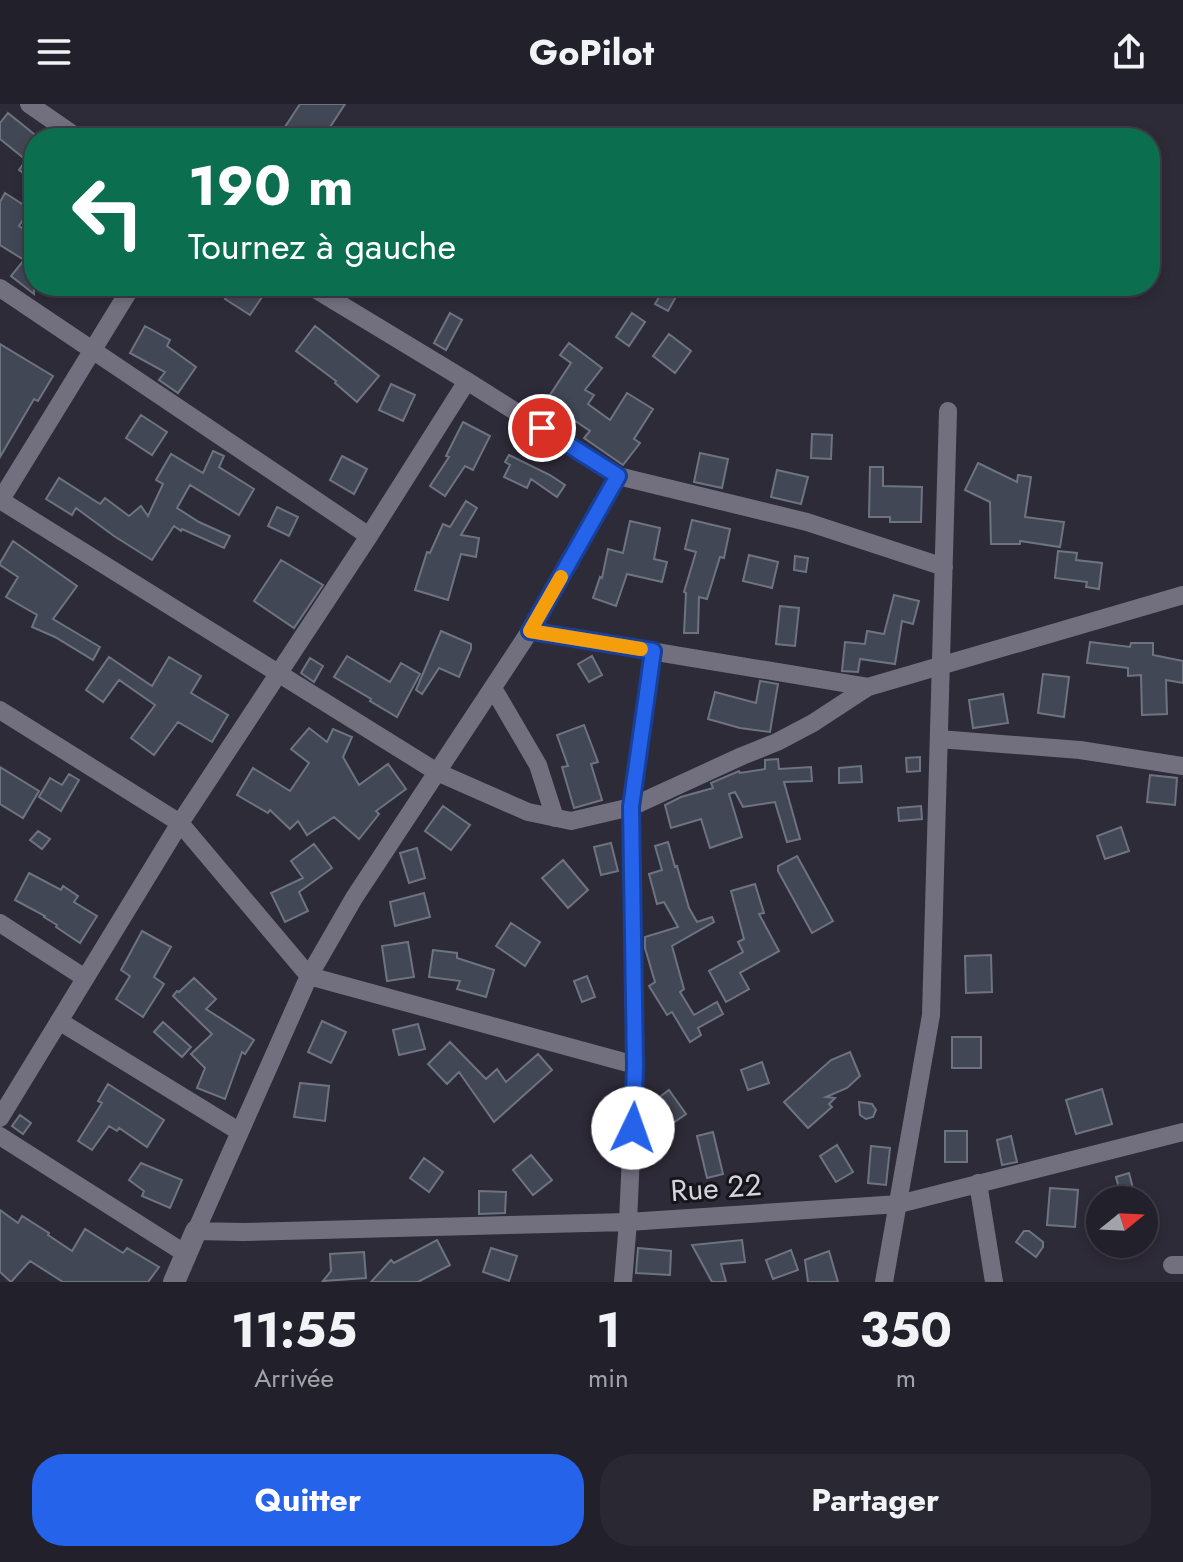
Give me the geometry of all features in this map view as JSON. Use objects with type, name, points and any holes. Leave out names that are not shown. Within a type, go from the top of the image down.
[{"type":"street","points":[[29,104],[64,128]]},
{"type":"street","points":[[0,288],[369,536]]},
{"type":"street","points":[[126,296],[0,500],[437,772],[528,812],[571,821],[631,807],[777,742],[868,687],[1183,595]]},
{"type":"street","points":[[327,296],[618,476],[807,522],[944,567]]},
{"type":"street","points":[[0,1118],[180,823],[467,381]]},
{"type":"street","points":[[884,1282],[931,1015],[948,411]]},
{"type":"street","points":[[174,1282],[309,976],[354,898],[530,631],[618,476]]},
{"type":"street","points":[[530,631],[868,687]]},
{"type":"street","points":[[623,1282],[635,1065],[631,807],[653,651]]},
{"type":"street","points":[[493,688],[538,765],[555,818]]},
{"type":"street","points":[[0,710],[180,823],[309,976],[635,1065]]},
{"type":"street","points":[[939,739],[1080,750],[1183,766]]},
{"type":"street","points":[[0,923],[85,978]]},
{"type":"street","points":[[59,1021],[240,1132]]},
{"type":"street","name":"Rue 22","points":[[196,1231],[628,1222],[899,1204],[1183,1132]]},
{"type":"street","points":[[0,1136],[186,1254]]},
{"type":"street","points":[[978,1183],[994,1282]]},
{"type":"building","points":[[300,104],[345,104],[329,128],[284,128]]},
{"type":"building","points":[[8,113],[27,128],[24,128],[24,158],[0,139],[0,123]]},
{"type":"building","points":[[5,193],[24,205],[24,218],[19,226],[24,229],[24,260],[0,245],[0,202]]},
{"type":"building","points":[[24,260],[24,286],[11,276]]},
{"type":"building","points":[[227,296],[263,296],[250,315],[225,299]]},
{"type":"building","points":[[659,296],[676,296],[668,311],[655,304]]},
{"type":"building","points":[[450,313],[462,320],[446,350],[434,343]]},
{"type":"building","points":[[632,313],[645,322],[629,346],[616,337]]},
{"type":"building","points":[[145,326],[170,340],[167,346],[196,367],[178,393],[159,380],[165,372],[130,353]]},
{"type":"building","points":[[315,326],[379,376],[357,402],[336,381],[296,351]]},
{"type":"building","points":[[669,334],[691,351],[675,373],[653,356]]},
{"type":"building","points":[[569,343],[602,368],[585,390],[594,395],[588,404],[610,420],[627,393],[653,409],[634,439],[640,443],[623,465],[584,438],[590,431],[546,401],[571,363],[560,355]]},
{"type":"building","points":[[0,344],[53,376],[38,401],[34,399],[0,457]]},
{"type":"building","points":[[391,384],[415,395],[403,421],[379,410]]},
{"type":"building","points":[[141,415],[167,432],[152,455],[126,438]]},
{"type":"building","points":[[463,422],[490,436],[473,470],[465,466],[445,496],[430,486],[449,457],[446,456]]},
{"type":"building","points":[[812,434],[832,435],[831,459],[811,458]]},
{"type":"building","points":[[213,451],[224,456],[219,467],[254,489],[239,515],[190,485],[177,508],[230,536],[224,548],[174,526],[152,560],[76,508],[72,515],[46,499],[59,478],[100,504],[105,498],[129,516],[141,506],[148,516],[163,484],[156,480],[171,454],[203,473]]},
{"type":"building","points":[[700,453],[728,459],[722,488],[694,482]]},
{"type":"building","points":[[509,455],[565,485],[557,497],[531,479],[527,488],[504,477],[510,465],[505,462]]},
{"type":"building","points":[[342,456],[367,469],[354,494],[330,480]]},
{"type":"building","points":[[978,463],[1017,482],[1018,475],[1031,477],[1025,517],[1064,522],[1060,547],[1020,541],[1020,544],[991,544],[990,502],[965,490]]},
{"type":"building","points":[[870,467],[883,467],[883,486],[922,487],[921,522],[890,522],[890,517],[869,517]]},
{"type":"building","points":[[777,470],[808,477],[801,504],[771,497]]},
{"type":"building","points":[[466,501],[477,508],[461,535],[479,538],[476,557],[461,554],[448,600],[415,590],[427,552],[430,553],[443,524],[450,527]]},
{"type":"building","points":[[277,507],[298,517],[289,536],[268,526]]},
{"type":"building","points":[[692,520],[730,529],[724,558],[720,557],[707,599],[699,597],[698,633],[684,633],[684,592],[696,552],[685,549]]},
{"type":"building","points":[[630,521],[660,528],[654,559],[667,562],[662,582],[627,574],[616,606],[593,598],[602,578],[608,549],[623,553]]},
{"type":"building","points":[[13,541],[77,586],[53,619],[100,647],[93,660],[32,627],[37,615],[6,597],[18,577],[0,563]]},
{"type":"building","points":[[1058,551],[1077,553],[1076,560],[1102,563],[1099,589],[1086,587],[1087,582],[1055,578]]},
{"type":"building","points":[[749,555],[778,562],[772,588],[743,581]]},
{"type":"building","points":[[795,556],[808,558],[806,572],[794,570]]},
{"type":"building","points":[[281,560],[323,585],[294,628],[254,601]]},
{"type":"building","points":[[894,595],[919,601],[913,624],[902,621],[895,664],[860,659],[858,672],[842,671],[845,642],[865,644],[867,631],[884,634]]},
{"type":"building","points":[[780,606],[799,608],[795,646],[776,644]]},
{"type":"building","points":[[441,631],[471,644],[471,649],[459,677],[439,668],[422,694],[416,690]]},
{"type":"building","points":[[1090,642],[1130,647],[1131,643],[1153,643],[1153,655],[1183,661],[1183,683],[1166,680],[1167,714],[1142,715],[1141,675],[1128,676],[1128,668],[1087,663]]},
{"type":"building","points":[[347,656],[390,682],[401,663],[420,674],[397,717],[334,677]]},
{"type":"building","points":[[592,656],[602,675],[589,682],[578,664]]},
{"type":"building","points":[[109,657],[152,686],[169,657],[201,676],[191,693],[228,715],[212,742],[178,722],[154,755],[131,738],[155,705],[119,680],[103,702],[86,690]]},
{"type":"building","points":[[310,658],[323,666],[314,682],[301,673]]},
{"type":"building","points":[[1043,674],[1069,677],[1064,717],[1038,713]]},
{"type":"building","points":[[760,681],[778,684],[770,732],[708,719],[715,692],[756,703]]},
{"type":"building","points":[[1003,694],[1008,723],[973,728],[969,700]]},
{"type":"building","points":[[584,725],[598,762],[591,764],[602,800],[574,808],[562,767],[568,766],[557,735]]},
{"type":"building","points":[[309,728],[327,742],[333,729],[352,737],[343,757],[359,785],[388,764],[406,789],[376,811],[379,814],[359,839],[334,817],[307,835],[298,821],[290,829],[270,810],[268,813],[237,795],[253,768],[290,791],[309,763],[291,749]]},
{"type":"building","points":[[920,757],[920,771],[907,772],[906,758]]},
{"type":"building","points":[[778,759],[779,769],[811,767],[812,781],[784,782],[800,839],[787,842],[775,802],[743,807],[735,792],[729,794],[742,837],[710,848],[701,819],[671,828],[665,805],[713,788],[711,783],[739,771],[765,769],[765,760]]},
{"type":"building","points":[[861,766],[862,782],[839,783],[839,768]]},
{"type":"building","points":[[0,767],[39,791],[23,818],[0,804]]},
{"type":"building","points":[[69,774],[79,780],[61,811],[39,797],[50,778],[62,785]]},
{"type":"building","points":[[1150,775],[1177,778],[1175,805],[1147,802]]},
{"type":"building","points":[[443,806],[470,825],[451,850],[425,831]]},
{"type":"building","points":[[921,806],[922,819],[899,821],[898,808]]},
{"type":"building","points":[[1121,827],[1129,851],[1105,859],[1097,836]]},
{"type":"building","points":[[38,831],[50,839],[42,849],[30,840]]},
{"type":"building","points":[[668,842],[689,908],[697,922],[712,917],[714,922],[672,946],[684,989],[680,992],[694,1015],[717,1002],[723,1014],[698,1028],[701,1035],[690,1042],[672,1012],[667,1015],[649,986],[655,982],[645,937],[678,927],[664,902],[657,904],[649,874],[662,870],[655,846]]},
{"type":"building","points":[[611,843],[618,871],[601,875],[594,847]]},
{"type":"building","points":[[314,844],[332,868],[299,892],[308,911],[285,922],[271,893],[303,878],[291,861]]},
{"type":"building","points":[[417,848],[425,878],[409,883],[400,853]]},
{"type":"building","points":[[797,856],[833,921],[812,933],[778,871],[778,866]]},
{"type":"building","points":[[563,860],[588,890],[568,908],[542,878]]},
{"type":"building","points":[[29,873],[61,890],[63,886],[78,896],[74,902],[97,916],[80,943],[45,916],[15,900]]},
{"type":"building","points":[[755,884],[764,913],[759,914],[779,951],[740,973],[749,989],[726,1002],[709,971],[743,952],[738,942],[744,939],[731,891]]},
{"type":"building","points":[[424,893],[430,917],[395,926],[390,902]]},
{"type":"building","points":[[511,923],[540,942],[525,966],[496,946]]},
{"type":"building","points":[[142,931],[171,947],[154,977],[164,984],[143,1017],[116,999],[130,976],[121,970]]},
{"type":"building","points":[[408,942],[414,977],[387,981],[382,946]]},
{"type":"building","points":[[433,950],[457,953],[457,958],[494,970],[486,997],[457,989],[460,981],[429,977]]},
{"type":"building","points":[[991,955],[992,992],[966,993],[965,956]]},
{"type":"building","points":[[587,976],[595,997],[582,1002],[574,981]]},
{"type":"building","points":[[194,978],[216,999],[206,1009],[254,1040],[245,1054],[242,1052],[225,1099],[197,1088],[205,1068],[191,1054],[212,1034],[173,996]]},
{"type":"building","points":[[322,1021],[346,1032],[331,1063],[308,1052]]},
{"type":"building","points":[[163,1022],[191,1047],[182,1057],[154,1032]]},
{"type":"building","points":[[418,1024],[425,1049],[399,1055],[393,1030]]},
{"type":"building","points":[[952,1037],[981,1037],[981,1068],[952,1068]]},
{"type":"building","points":[[450,1042],[486,1079],[497,1069],[506,1082],[538,1054],[552,1070],[494,1122],[459,1072],[447,1084],[428,1064]]},
{"type":"building","points":[[850,1052],[860,1076],[847,1088],[826,1097],[835,1098],[829,1104],[832,1107],[808,1128],[784,1102],[831,1060]]},
{"type":"building","points":[[762,1062],[769,1083],[748,1090],[741,1070]]},
{"type":"building","points":[[300,1083],[329,1086],[325,1121],[294,1117]]},
{"type":"building","points":[[108,1084],[164,1120],[147,1147],[119,1128],[117,1131],[109,1126],[92,1150],[78,1141],[102,1103],[98,1101]]},
{"type":"building","points":[[1102,1089],[1112,1124],[1076,1134],[1066,1100]]},
{"type":"building","points":[[669,1090],[686,1114],[666,1128],[649,1105]]},
{"type":"building","points":[[859,1102],[872,1104],[876,1110],[873,1117],[866,1119],[860,1115]]},
{"type":"building","points":[[20,1115],[31,1123],[23,1134],[12,1126]]},
{"type":"building","points":[[945,1131],[967,1131],[967,1162],[945,1162]]},
{"type":"building","points":[[713,1132],[723,1174],[707,1178],[697,1136]]},
{"type":"building","points":[[1011,1136],[1017,1162],[1002,1165],[997,1140]]},
{"type":"building","points":[[837,1145],[853,1172],[836,1182],[820,1156]]},
{"type":"building","points":[[871,1146],[890,1148],[886,1185],[868,1183]]},
{"type":"building","points":[[531,1155],[552,1180],[533,1195],[513,1170]]},
{"type":"building","points":[[424,1158],[443,1172],[429,1192],[410,1178]]},
{"type":"building","points":[[141,1163],[182,1180],[170,1208],[142,1196],[144,1191],[129,1180]]},
{"type":"building","points":[[1129,1173],[1132,1186],[1118,1186],[1116,1177]]},
{"type":"building","points":[[1050,1188],[1078,1190],[1075,1227],[1047,1225]]},
{"type":"building","points":[[479,1191],[506,1192],[505,1213],[479,1214]]},
{"type":"building","points":[[0,1210],[18,1223],[22,1216],[72,1251],[85,1229],[123,1253],[127,1248],[159,1267],[148,1282],[63,1282],[30,1261],[11,1282],[0,1272]]},
{"type":"building","points":[[1024,1231],[1029,1231],[1043,1242],[1036,1257],[1016,1242]]},
{"type":"building","points":[[437,1240],[450,1265],[418,1282],[371,1282],[391,1260],[394,1263]]},
{"type":"building","points":[[742,1240],[745,1262],[721,1264],[726,1282],[712,1282],[692,1245]]},
{"type":"building","points":[[491,1248],[517,1256],[509,1281],[483,1272]]},
{"type":"building","points":[[638,1248],[671,1251],[670,1275],[636,1273]]},
{"type":"building","points":[[791,1250],[798,1270],[773,1279],[766,1260]]},
{"type":"building","points":[[829,1251],[838,1282],[808,1282],[805,1260]]},
{"type":"building","points":[[364,1252],[366,1278],[323,1281],[331,1271],[330,1254]]},
{"type":"slow traffic","points":[[561,577],[530,631],[641,649]]},
{"type":"route","points":[[542,428],[618,476],[530,631],[653,651],[631,807],[633,1128]]}]
